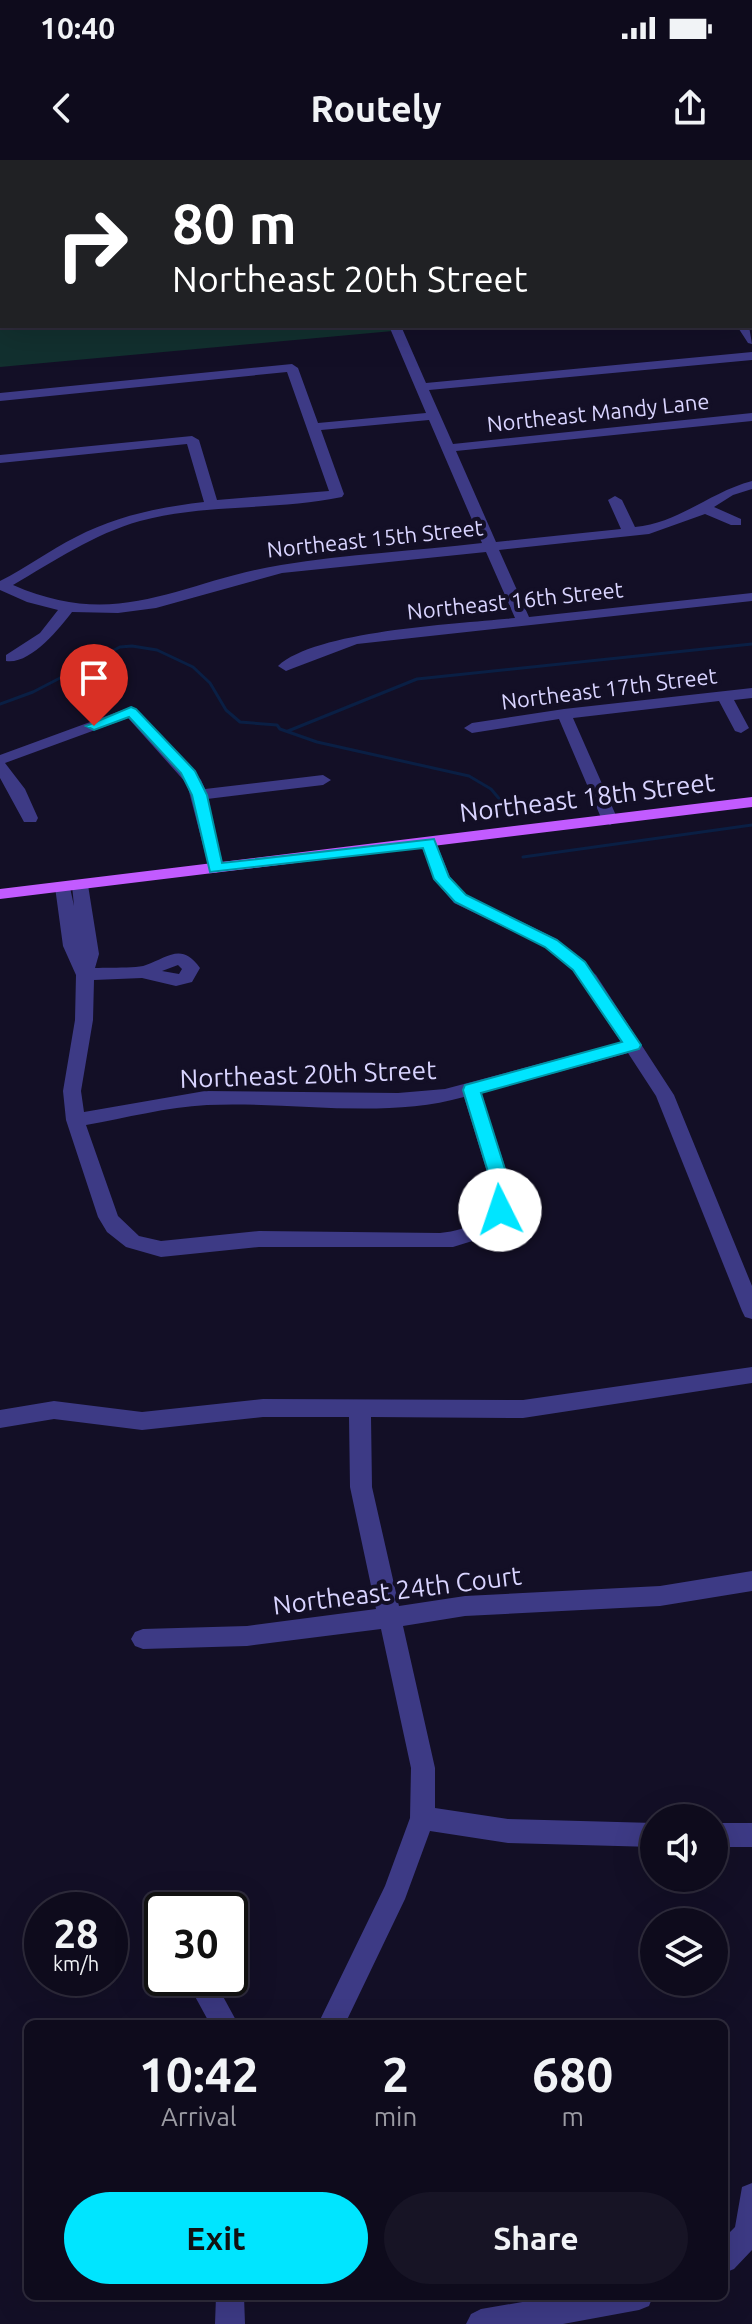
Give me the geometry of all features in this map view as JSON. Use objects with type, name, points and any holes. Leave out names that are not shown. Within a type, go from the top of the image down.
[{"type":"main road","name":"Northeast 18th Street","points":[[0,894],[752,802]]},
{"type":"street","points":[[396,328],[523,621]]},
{"type":"street","points":[[422,387],[752,356]]},
{"type":"street","points":[[0,397],[292,368],[337,494],[167,511],[110,526],[1,586]]},
{"type":"street","points":[[313,424],[433,413]]},
{"type":"street","name":"Northeast Mandy Lane","points":[[448,448],[752,417]]},
{"type":"street","points":[[0,459],[192,440],[212,507]]},
{"type":"street","name":"Northeast 15th Street","points":[[1,586],[32,599],[68,607],[100,610],[137,607],[271,571],[630,532],[673,524],[706,509],[728,492],[752,485]]},
{"type":"street","points":[[615,500],[630,532]]},
{"type":"street","points":[[706,509],[736,522]]},
{"type":"street","name":"Northeast 16th Street","points":[[286,666],[333,646],[357,640],[752,597]]},
{"type":"street","points":[[11,658],[45,636],[68,607]]},
{"type":"street","name":"Northeast 17th Street","points":[[472,728],[564,714],[752,693]]},
{"type":"street","points":[[724,696],[741,728]]},
{"type":"street","points":[[0,760],[131,712],[187,771],[200,795],[216,868]]},
{"type":"street","points":[[564,714],[610,820]]},
{"type":"street","points":[[0,767],[17,789],[30,818]]},
{"type":"street","points":[[200,795],[323,780]]},
{"type":"street","points":[[428,842],[437,868],[450,890],[472,907],[534,934],[565,953],[590,979],[665,1095],[752,1311]]},
{"type":"street","points":[[72,886],[72,946],[85,975],[84,1020],[73,1079],[75,1120],[114,1227],[122,1236],[146,1247],[177,1248],[239,1240],[455,1240],[470,1236],[493,1221],[503,1199],[471,1090]]},
{"type":"street","points":[[85,975],[148,972]]},
{"type":"street","name":"Northeast 20th Street","points":[[75,1120],[205,1098],[398,1100],[445,1096],[633,1045]]},
{"type":"street","points":[[0,1419],[54,1410],[142,1421],[235,1409],[523,1409],[752,1375]]},
{"type":"street","points":[[333,2020],[396,1890],[422,1818],[423,1768],[361,1487],[360,1409]]},
{"type":"street","name":"Northeast 24th Court","points":[[143,1639],[247,1636],[502,1602],[660,1596],[752,1581]]},
{"type":"street","points":[[422,1818],[508,1831],[640,1835]]},
{"type":"street","points":[[728,1835],[752,1835]]},
{"type":"street","points":[[209,1996],[223,2020]]},
{"type":"street","points":[[728,2255],[749,2233],[752,2197]]},
{"type":"street","points":[[230,2300],[230,2324]]},
{"type":"street","points":[[481,2324],[616,2300]]},
{"type":"green space","points":[[0,328],[392,328],[393,331],[0,367]]},
{"type":"waterway","points":[[288,731],[417,679],[752,644]]},
{"type":"waterway","points":[[0,704],[33,692],[120,647],[157,650],[193,667],[210,683],[226,710],[240,722],[277,725],[280,729],[317,742],[469,776],[491,789],[507,808]]},
{"type":"waterway","points":[[523,857],[752,825]]},
{"type":"route","points":[[94,726],[131,712],[187,771],[200,795],[216,868],[428,842],[442,879],[460,899],[551,943],[590,979],[633,1045],[471,1090],[501,1185],[503,1199],[500,1210]]}]
